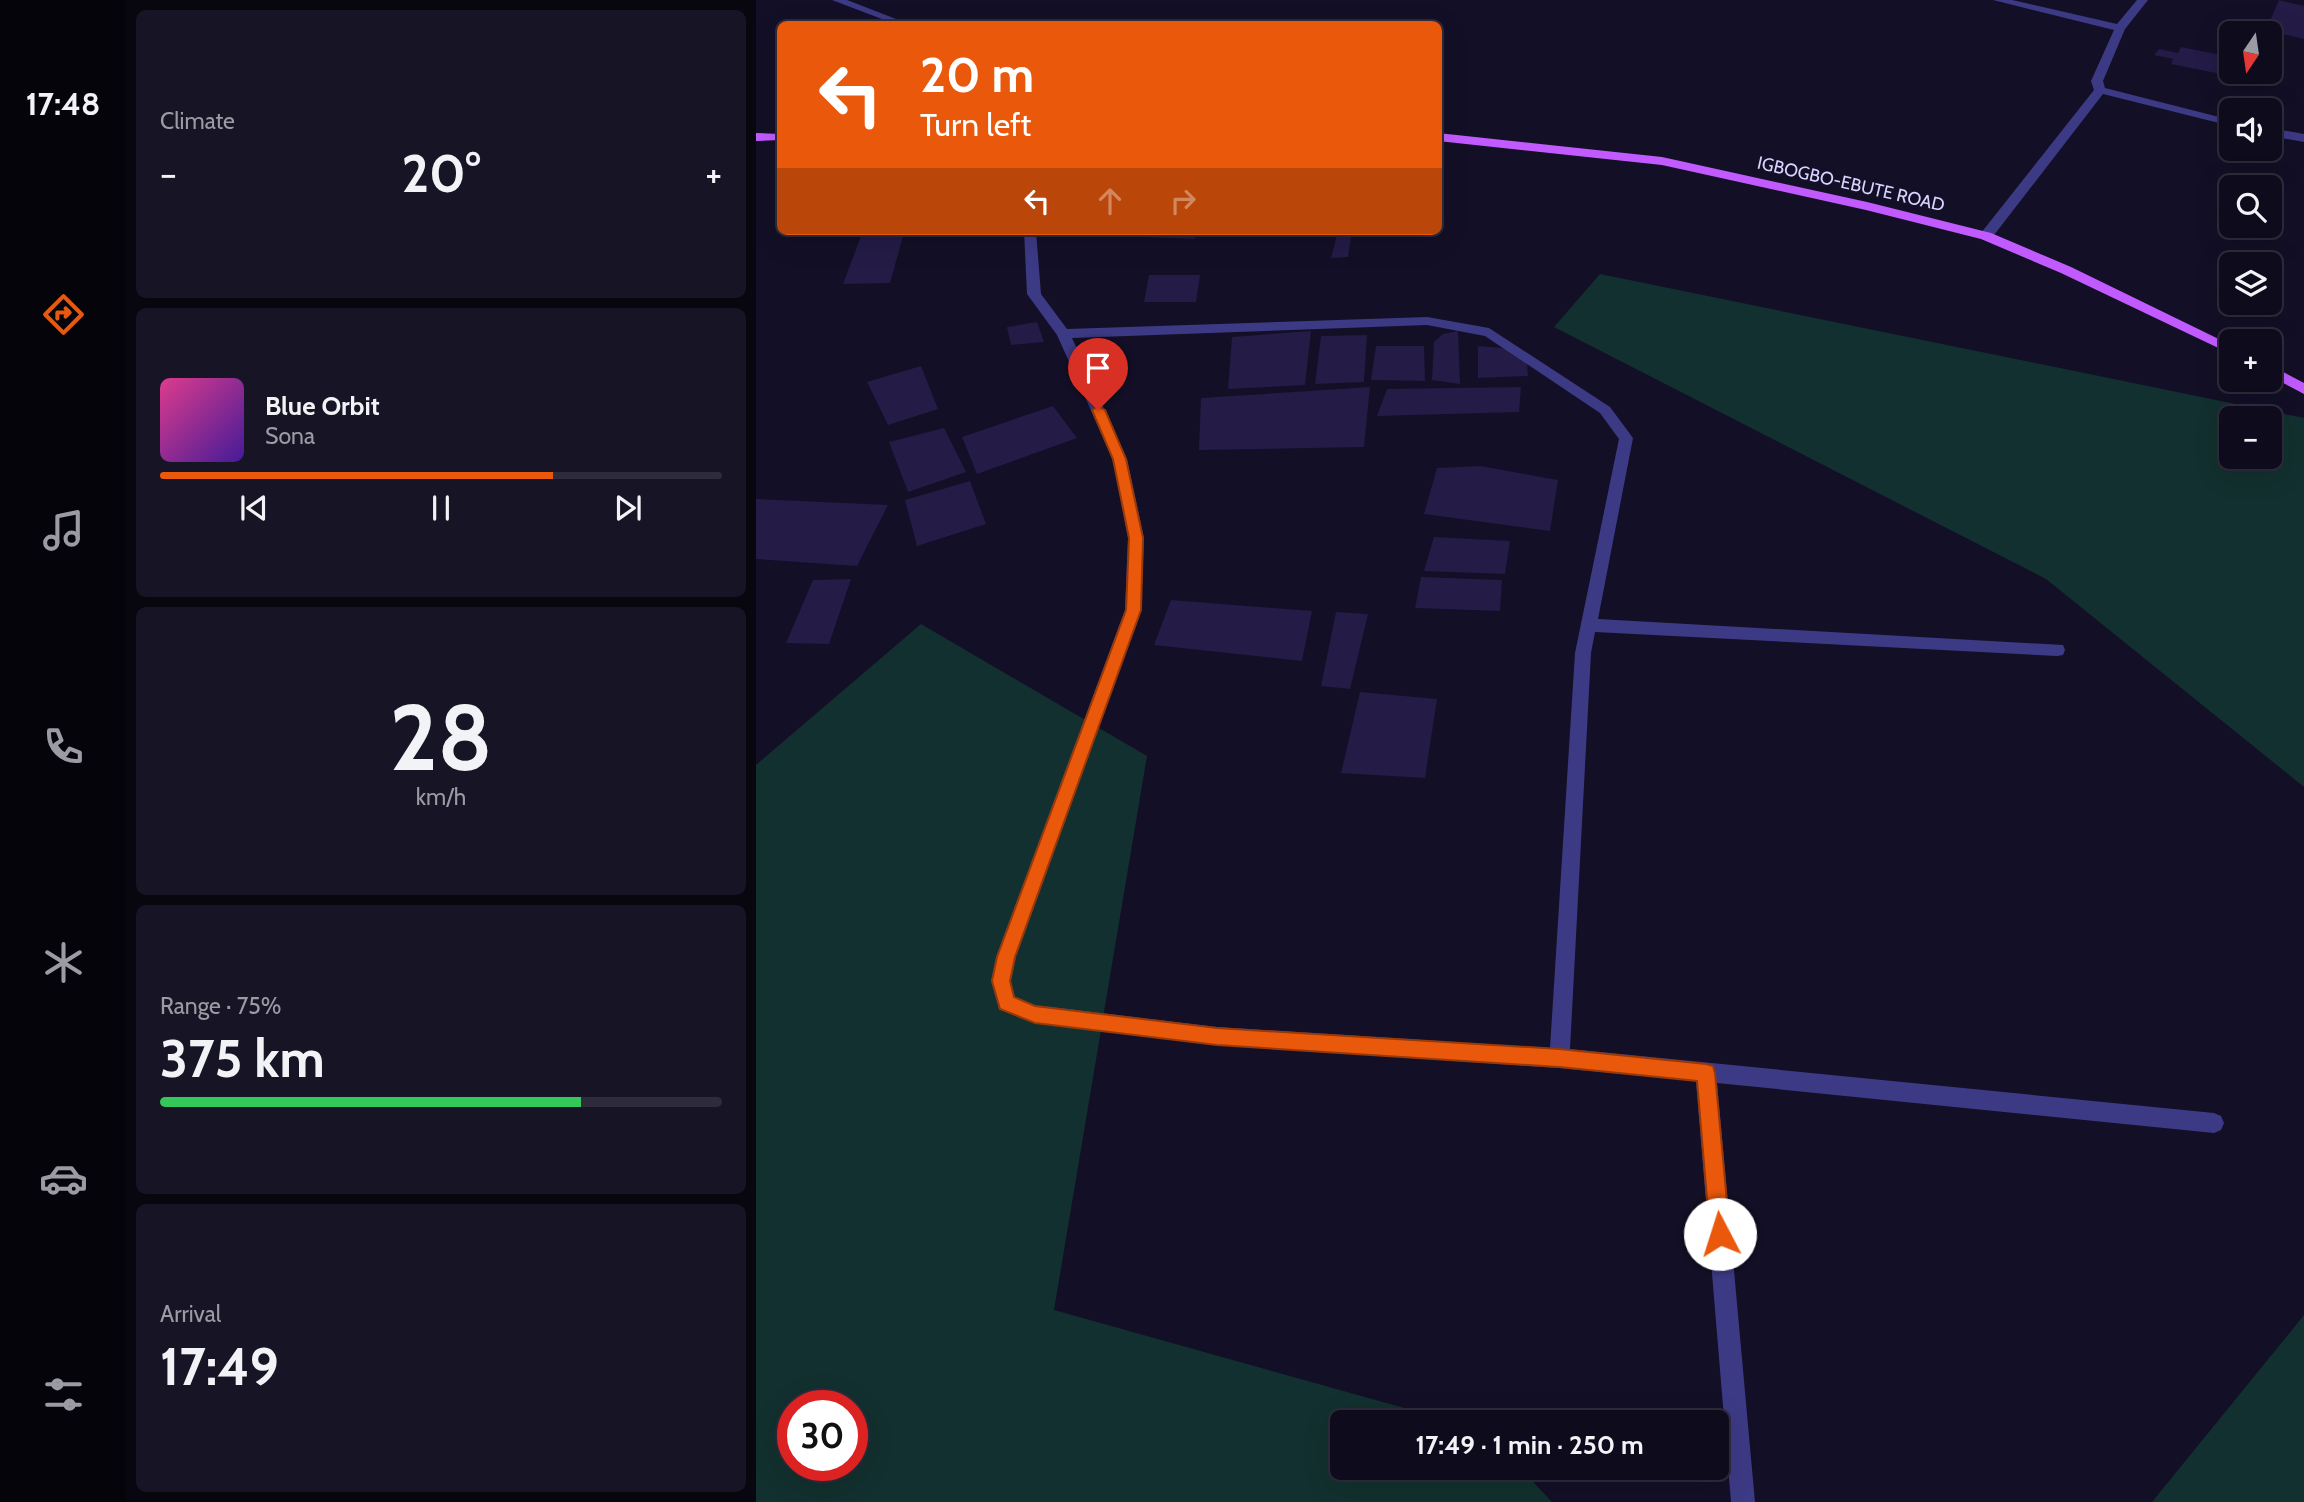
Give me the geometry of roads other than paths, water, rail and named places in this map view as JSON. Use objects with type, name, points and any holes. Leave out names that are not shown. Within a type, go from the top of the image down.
[{"type":"main road","points":[[756,137],[777,137]]},
{"type":"main road","name":"IGBOGBO-EBUTE ROAD","points":[[1442,137],[1662,161],[1867,206],[1986,236],[2219,344]]},
{"type":"main road","points":[[2282,377],[2304,389]]},
{"type":"street","points":[[837,0],[896,21]]},
{"type":"street","points":[[1998,0],[2120,28]]},
{"type":"street","points":[[2100,90],[2097,81],[2120,28],[2143,0]]},
{"type":"street","points":[[2100,90],[2219,120]]},
{"type":"street","points":[[1986,236],[2100,90]]},
{"type":"street","points":[[2282,134],[2304,138]]},
{"type":"street","points":[[1030,235],[1034,294],[1063,334],[1119,459],[1136,538],[1133,610],[1006,957],[1001,981],[1006,1003],[1035,1014],[1217,1036],[1559,1058],[2214,1123]]},
{"type":"street","points":[[1063,334],[1427,321],[1489,332],[1605,410],[1626,438],[1583,653],[1559,1058]]},
{"type":"street","points":[[1587,625],[2057,650]]},
{"type":"street","points":[[1706,1073],[1744,1502]]}]
